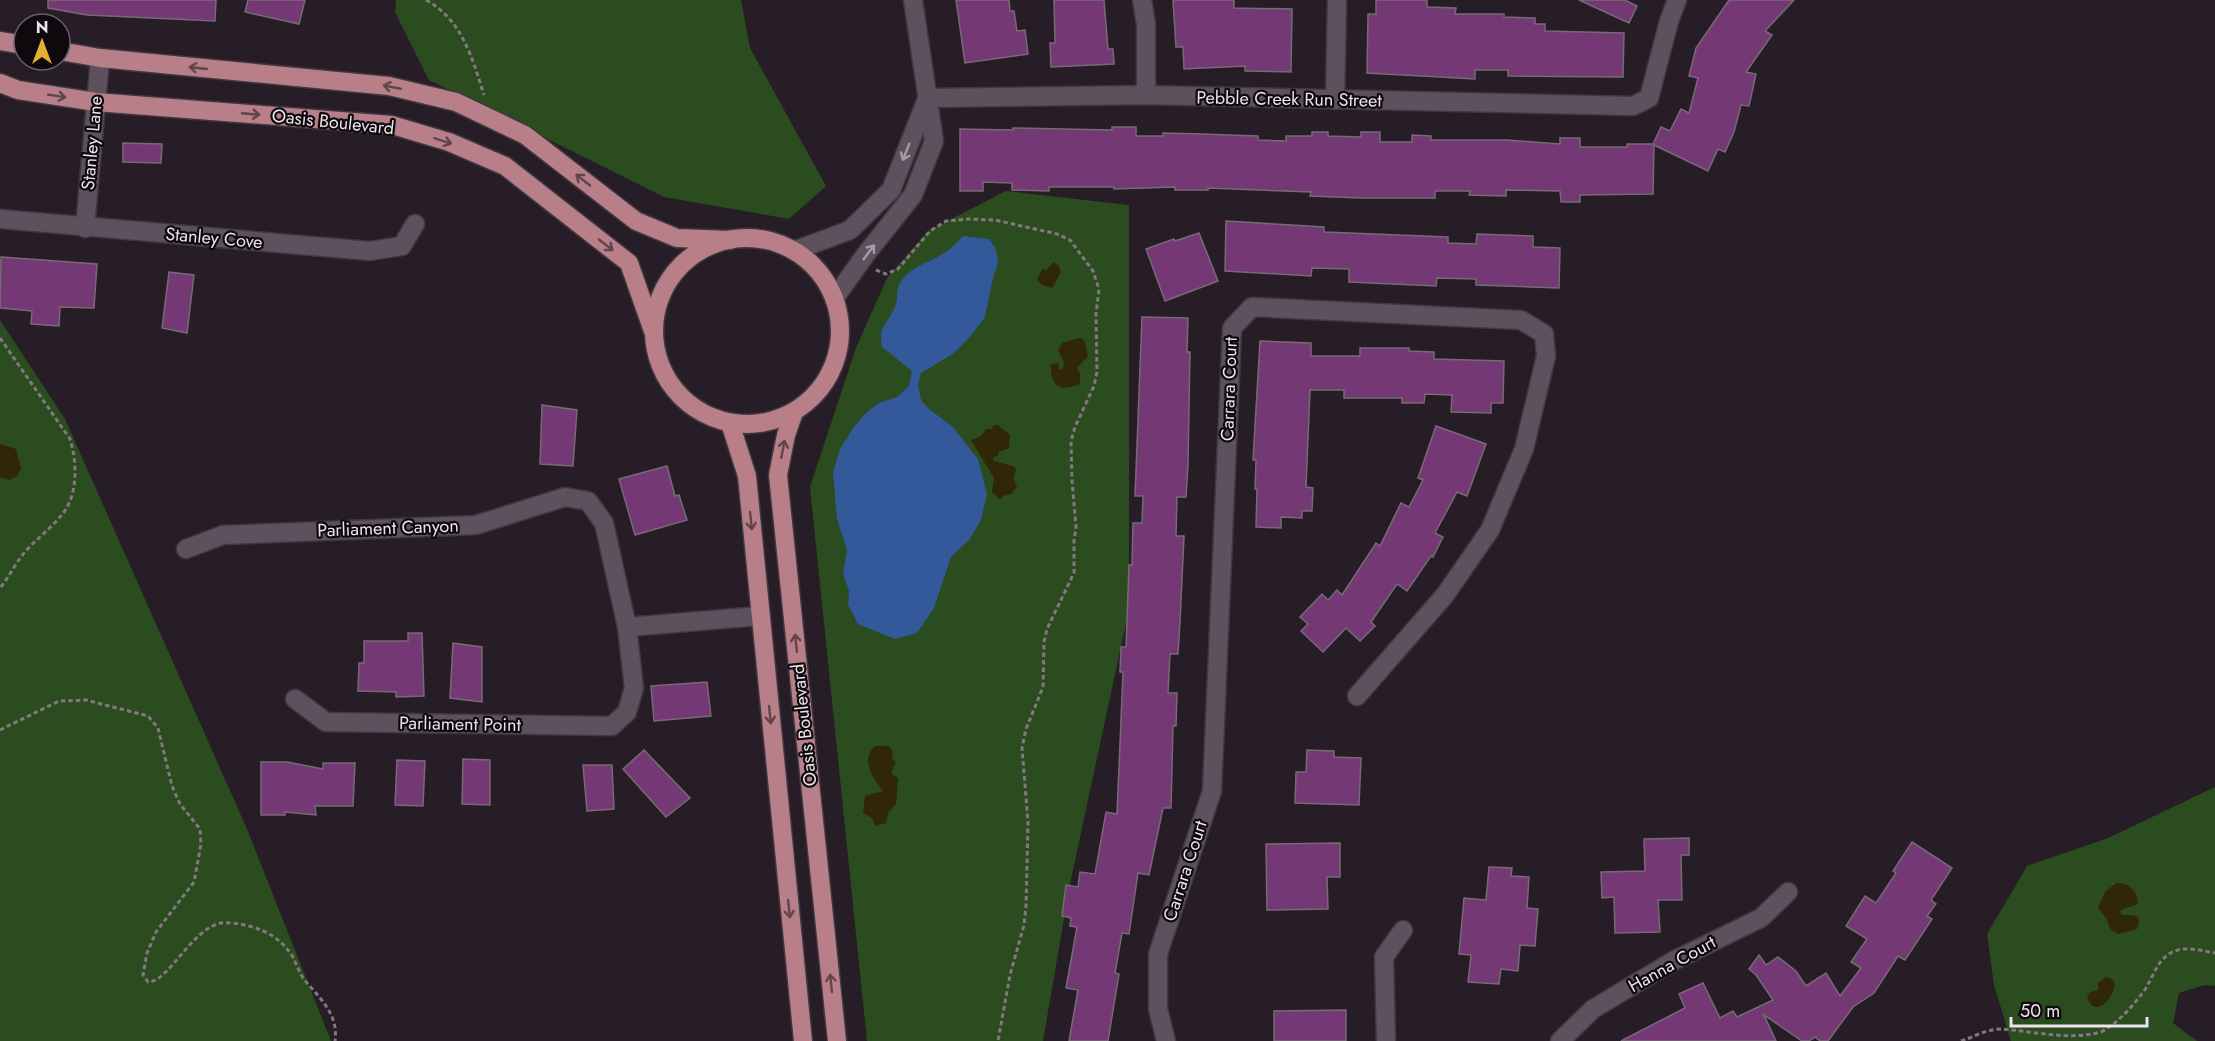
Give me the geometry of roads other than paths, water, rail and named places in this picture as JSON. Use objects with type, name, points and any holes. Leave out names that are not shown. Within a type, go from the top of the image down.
[{"type":"main road","name":"Oasis Boulevard","points":[[0,83],[18,90],[96,102],[392,125],[449,142],[505,166],[629,263],[653,331],[659,363],[675,391],[699,412],[730,423],[752,424],[774,420],[794,412],[819,391],[835,363],[840,331],[834,299],[818,271],[794,251],[774,242],[752,238],[730,240],[677,238],[636,221],[525,135],[456,102],[389,86],[100,58],[72,53]]},
{"type":"main road","name":"Oasis Boulevard","points":[[653,331],[659,299],[675,272],[699,251],[730,240]]},
{"type":"main road","name":"Oasis Boulevard","points":[[794,412],[786,435],[778,478],[837,1041]]},
{"type":"main road","name":"Oasis Boulevard","points":[[730,423],[747,476],[802,1041]]},
{"type":"street","points":[[834,299],[913,195],[934,141],[913,0]]},
{"type":"street","points":[[1142,0],[1146,24],[1146,95]]},
{"type":"street","points":[[1335,100],[1337,0]]},
{"type":"street","name":"Pebble Creek Run Street","points":[[928,98],[1146,95],[1633,106],[1649,98],[1669,21],[1677,0]]},
{"type":"street","name":"Stanley Lane","points":[[85,228],[100,58]]},
{"type":"street","points":[[794,251],[850,230],[891,190],[928,98]]},
{"type":"street","name":"Stanley Cove","points":[[0,219],[370,251],[402,246],[415,224]]},
{"type":"street","name":"Carrara Court","points":[[1166,1041],[1158,1009],[1158,954],[1212,791],[1232,328],[1252,307],[1521,320],[1544,334],[1546,356],[1524,449],[1490,530],[1445,595],[1357,696]]},
{"type":"street","name":"Parliament Canyon","points":[[186,549],[223,535],[476,525],[565,497],[588,501],[604,523],[627,627]]},
{"type":"street","points":[[627,627],[760,616]]},
{"type":"street","name":"Parliament Point","points":[[295,699],[326,722],[612,726],[627,712],[634,688],[627,627]]},
{"type":"street","name":"Hanna Court","points":[[1560,1041],[1593,1009],[1675,960],[1761,918],[1788,892]]},
{"type":"street","points":[[1386,1041],[1384,957],[1403,930]]},
{"type":"water","points":[[963,236],[989,239],[996,249],[998,263],[985,317],[954,353],[921,373],[918,385],[921,400],[930,410],[952,426],[978,459],[987,494],[981,520],[969,540],[951,557],[934,608],[917,633],[895,639],[858,624],[848,605],[849,591],[843,574],[847,550],[837,519],[833,472],[840,449],[853,428],[867,412],[879,403],[897,397],[909,386],[912,371],[882,347],[881,340],[884,327],[895,306],[900,283],[917,267],[944,253]]}]
